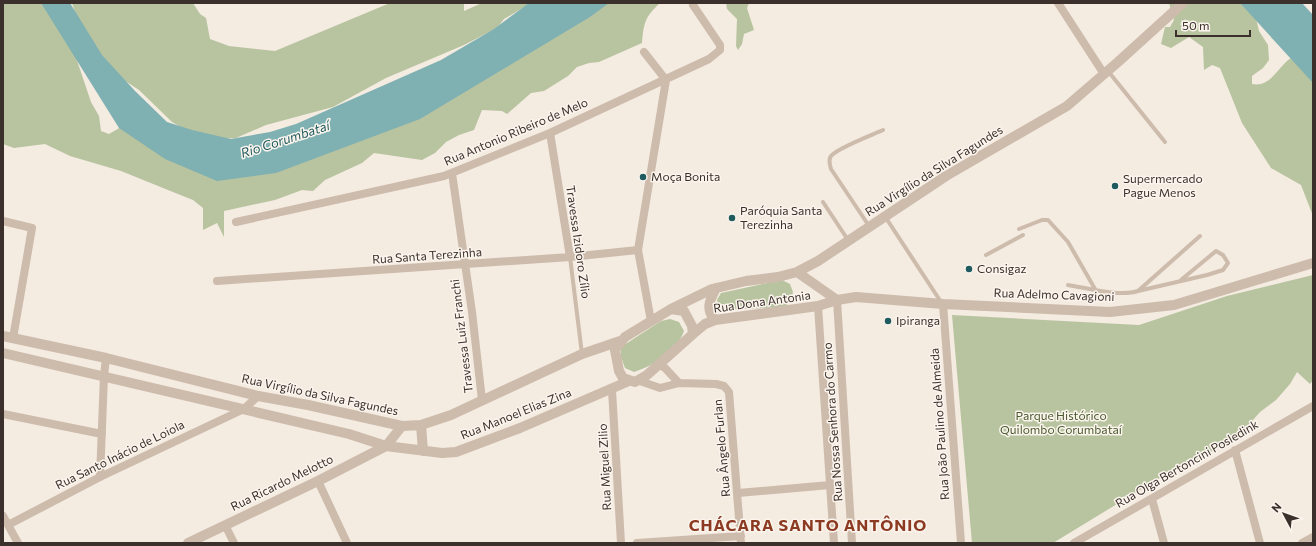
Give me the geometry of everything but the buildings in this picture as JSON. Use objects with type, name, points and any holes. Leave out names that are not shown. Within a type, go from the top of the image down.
[{"type":"street","points":[[1058,3],[1106,72]]},
{"type":"street","name":"Rua Virgílio da Silva Fagundes","points":[[3,336],[106,358],[258,396],[308,405],[402,426],[421,425],[451,415],[582,354],[620,341],[671,309],[716,288],[752,280],[778,277],[797,272],[818,261],[946,176],[1067,106],[1182,4]]},
{"type":"street","name":"Rua Antonio Ribeiro de Melo","points":[[236,222],[452,173],[550,133],[622,98],[666,80],[709,59],[720,50],[720,45],[693,5]]},
{"type":"street","points":[[644,52],[666,80],[638,250],[651,321]]},
{"type":"street","name":"Travessa Izidoro Zílio","points":[[550,133],[570,257]]},
{"type":"street","name":"Travessa Luiz Franchi","points":[[452,173],[482,400]]},
{"type":"street","points":[[3,221],[32,228],[13,338]]},
{"type":"street","name":"Rua Santa Terezinha","points":[[217,281],[465,265],[638,250]]},
{"type":"street","name":"Rua Adelmo Cavagioni","points":[[837,300],[856,297],[943,304],[1073,311],[1125,310],[1174,304],[1313,263]]},
{"type":"street","points":[[797,272],[837,300]]},
{"type":"street","points":[[715,320],[710,313],[709,306],[716,288]]},
{"type":"street","name":"Rua Dona Antonia","points":[[659,365],[705,324],[715,320],[818,306],[837,300]]},
{"type":"street","name":"Rua Nossa Senhora do Carmo","points":[[837,300],[852,543]]},
{"type":"street","name":"Rua João Paulino de Almeida","points":[[943,304],[961,543]]},
{"type":"street","name":"Rua Nossa Senhora do Carmo","points":[[818,306],[834,543]]},
{"type":"street","points":[[671,309],[684,310],[692,326],[693,334]]},
{"type":"street","points":[[620,341],[615,350],[618,371],[623,378],[660,388],[679,383],[665,368],[659,365]]},
{"type":"street","points":[[3,352],[349,434],[386,446],[402,426]]},
{"type":"street","points":[[100,477],[106,358]]},
{"type":"street","name":"Rua Manoel Elias Zina","points":[[386,446],[442,453],[473,447],[633,381],[659,365]]},
{"type":"street","name":"Rua Ângelo Furlan","points":[[679,383],[716,384],[724,386],[729,392],[741,539]]},
{"type":"street","name":"Rua Miguel Zilio","points":[[612,390],[621,543]]},
{"type":"street","name":"Rua Santo Inácio de Loiola","points":[[8,525],[100,477],[244,409],[258,396]]},
{"type":"street","name":"Rua Olga Bertoncini Posledink","points":[[1074,543],[1313,406]]},
{"type":"street","points":[[3,414],[102,434]]},
{"type":"street","points":[[421,425],[423,451]]},
{"type":"street","name":"Rua Ricardo Melotto","points":[[188,543],[318,481],[386,446]]},
{"type":"street","points":[[1235,450],[1260,543]]},
{"type":"street","points":[[318,481],[347,543]]},
{"type":"street","points":[[738,493],[830,485]]},
{"type":"street","points":[[1152,499],[1164,543]]},
{"type":"street","points":[[3,516],[18,543]]},
{"type":"street","points":[[226,525],[234,543]]},
{"type":"street","points":[[1302,543],[1313,537]]},
{"type":"street","points":[[637,543],[741,539]]},
{"type":"lane","points":[[1106,72],[1166,142]]},
{"type":"lane","points":[[870,226],[831,169],[830,159],[833,154],[883,130]]},
{"type":"lane","points":[[823,202],[848,240]]},
{"type":"lane","points":[[885,216],[943,304]]},
{"type":"lane","points":[[1019,229],[1042,220],[1048,220],[1068,242],[1095,290]]},
{"type":"lane","points":[[986,254],[1023,235]]},
{"type":"lane","points":[[1138,290],[1200,236]]},
{"type":"lane","points":[[1068,284],[1095,290],[1131,293],[1138,290],[1207,275],[1223,270],[1228,263],[1223,254],[1216,251],[1181,280]]},
{"type":"lane","name":"Travessa Izidoro Zílio","points":[[570,257],[582,354]]},
{"type":"green space","points":[[3,3],[54,3],[65,25],[91,102],[99,116],[101,131],[109,134],[121,127],[230,165],[591,3],[660,3],[651,12],[646,20],[642,43],[599,62],[589,63],[577,67],[568,76],[544,91],[531,93],[507,114],[502,111],[482,110],[474,130],[459,135],[446,142],[435,153],[422,160],[374,153],[362,163],[325,180],[313,191],[302,190],[275,200],[224,211],[224,237],[217,223],[203,230],[203,208],[193,200],[121,171],[70,156],[45,144],[14,148],[3,144]]},
{"type":"green space","points":[[72,3],[193,3],[200,14],[206,18],[210,39],[229,46],[275,51],[390,3],[464,3],[464,11],[482,3],[531,3],[504,19],[497,28],[464,45],[386,78],[333,107],[266,125],[236,138],[220,139],[191,133],[172,122],[139,90],[110,71],[78,21]]},
{"type":"green space","points":[[726,3],[749,3],[747,8],[754,30],[744,34],[742,44],[738,50],[736,46],[737,19],[727,9]]},
{"type":"green space","points":[[1169,3],[1248,3],[1256,18],[1259,31],[1268,45],[1269,60],[1263,68],[1252,76],[1252,84],[1264,83],[1269,80],[1291,58],[1313,78],[1313,216],[1301,185],[1271,168],[1242,123],[1220,68],[1212,65],[1204,70],[1203,47],[1189,37],[1171,48],[1161,44],[1165,27],[1170,27],[1174,20]]},
{"type":"green space","name":"Parque Histórico Quilombo Corumbataí","points":[[1313,275],[1313,380],[1310,384],[1297,372],[1290,384],[1276,400],[1260,412],[1239,436],[1191,463],[1181,465],[1053,543],[972,543],[952,315],[1139,325],[1227,296]]},
{"type":"green space","points":[[782,280],[790,284],[793,292],[791,301],[784,307],[723,310],[719,307],[717,300],[721,293]]},
{"type":"green space","points":[[670,319],[679,322],[684,331],[676,345],[664,357],[649,366],[634,372],[625,368],[621,357],[621,347],[661,321]]},
{"type":"water","name":"Rio Corumbataí","points":[[41,3],[70,3],[102,55],[135,91],[167,122],[192,130],[231,139],[270,132],[296,124],[441,60],[494,29],[529,3],[609,3],[590,17],[420,119],[276,173],[217,181],[165,159],[119,128]]},
{"type":"water","points":[[1240,3],[1302,3],[1313,15],[1313,83]]},
{"type":"place","name":"Moça Bonita","points":[[643,177]]},
{"type":"place","name":"Supermercado Pague Menos","points":[[1115,186]]},
{"type":"place","name":"Paróquia Santa Terezinha","points":[[732,218]]},
{"type":"place","name":"Consigaz","points":[[969,269]]},
{"type":"place","name":"Ipiranga","points":[[888,321]]},
{"type":"district","name":"CHÁCARA SANTO ANTÔNIO","points":[[808,525]]}]
